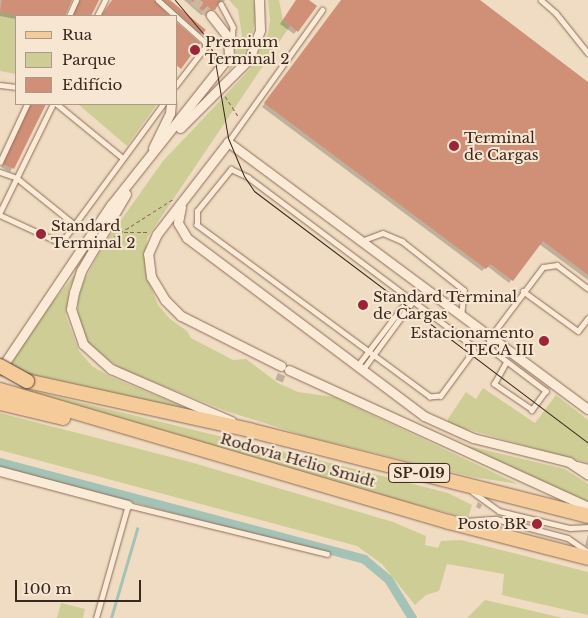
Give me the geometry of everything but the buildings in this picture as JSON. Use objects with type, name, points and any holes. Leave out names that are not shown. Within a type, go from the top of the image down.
[{"type":"main road","points":[[0,368],[27,381]]},
{"type":"main road","name":"Rodovia Hélio Smidt","points":[[0,375],[250,430],[588,516]]},
{"type":"main road","points":[[0,390],[21,402]]},
{"type":"main road","points":[[0,402],[21,402]]},
{"type":"main road","name":"Rodovia Hélio Smidt","points":[[21,402],[138,436],[171,440],[449,522],[588,558]]},
{"type":"street","points":[[154,153],[219,91],[249,59],[258,40],[262,19],[259,0]]},
{"type":"street","points":[[0,368],[80,248],[229,56],[228,37],[211,15]]},
{"type":"street","points":[[170,105],[170,113],[144,165],[81,271],[71,309],[75,327],[83,344],[111,369],[250,430]]},
{"type":"street","points":[[586,404],[551,382],[228,142],[182,197],[158,233],[148,254],[151,277],[173,310],[200,327],[588,507]]},
{"type":"street","points":[[182,197],[178,217],[180,230],[438,424],[474,438],[569,462],[588,475]]},
{"type":"street","points":[[158,233],[180,230]]},
{"type":"street","points":[[0,471],[128,505]]},
{"type":"lane","points":[[69,15],[76,0]]},
{"type":"lane","points":[[98,15],[105,0]]},
{"type":"lane","points":[[158,0],[175,15]]},
{"type":"lane","points":[[541,0],[556,13],[588,53]]},
{"type":"lane","points":[[221,4],[233,27],[234,40],[229,56]]},
{"type":"lane","points":[[228,142],[322,10]]},
{"type":"lane","points":[[178,18],[202,39],[206,47],[178,83]]},
{"type":"lane","points":[[0,84],[15,87]]},
{"type":"lane","points":[[0,162],[27,105]]},
{"type":"lane","points":[[53,105],[0,213],[61,243],[162,105]]},
{"type":"lane","points":[[58,105],[123,158]]},
{"type":"lane","points":[[236,169],[411,299],[475,349],[441,396],[430,397],[369,350],[197,225],[197,211],[226,172],[236,169]]},
{"type":"lane","points":[[0,172],[17,178],[74,224]]},
{"type":"lane","points":[[360,241],[383,233],[402,241],[464,290],[462,315]]},
{"type":"lane","points":[[506,362],[494,383],[498,389],[531,410],[546,393],[492,350],[489,335],[543,266],[552,264],[588,288]]},
{"type":"lane","points":[[524,291],[578,331],[588,318]]},
{"type":"lane","points":[[361,366],[369,350],[411,299]]},
{"type":"lane","points":[[361,366],[374,354],[411,299]]},
{"type":"lane","points":[[542,388],[551,382]]},
{"type":"lane","points":[[569,462],[588,467]]},
{"type":"lane","points":[[463,484],[499,511],[570,528],[588,527]]},
{"type":"lane","points":[[96,618],[128,505],[327,554]]},
{"type":"lane","points":[[449,522],[496,519],[568,538],[588,552]]},
{"type":"path","points":[[219,91],[229,100],[242,122]]},
{"type":"path","points":[[108,241],[182,197]]},
{"type":"path","points":[[123,232],[158,233]]},
{"type":"green space","points":[[229,0],[254,0],[256,17],[249,48],[228,72],[242,36],[238,10]]},
{"type":"green space","points":[[268,0],[279,0],[283,20],[290,26],[147,238],[145,271],[158,305],[170,319],[187,331],[191,338],[233,360],[246,359],[278,383],[298,392],[334,397],[518,484],[473,477],[305,436],[226,411],[121,369],[90,346],[83,333],[78,320],[78,300],[83,283],[104,244],[163,161],[251,68],[268,34],[270,20]]},
{"type":"green space","points":[[0,12],[16,15],[15,74],[0,71]]},
{"type":"green space","points":[[79,105],[156,105],[127,146]]},
{"type":"green space","points":[[80,268],[69,289],[66,316],[79,351],[92,366],[111,377],[186,408],[185,413],[29,375],[9,363],[19,344]]},
{"type":"green space","points":[[483,388],[535,423],[556,395],[588,420],[588,463],[448,424],[448,419],[466,392],[476,399]]},
{"type":"green space","points":[[25,389],[448,493],[472,505],[468,518],[332,483],[24,393]]},
{"type":"green space","points":[[0,413],[190,462],[393,522],[426,536],[425,545],[438,548],[441,541],[461,540],[588,572],[588,615],[502,595],[504,574],[447,564],[439,591],[426,595],[415,605],[382,564],[357,546],[0,450]]},
{"type":"green space","points":[[456,443],[565,469],[588,484],[588,504]]},
{"type":"green space","points":[[485,600],[563,618],[467,618]]},
{"type":"green space","points":[[61,603],[85,609],[83,618],[57,618]]},
{"type":"waterway","points":[[0,462],[364,559],[388,579],[412,618]]},
{"type":"waterway","points":[[111,618],[137,529]]},
{"type":"tunnel","points":[[194,0],[211,15]]},
{"type":"tram line","points":[[175,0],[206,37],[214,55],[228,138],[244,176],[254,191],[588,443]]},
{"type":"place","name":"Premium Terminal 2","points":[[195,50]]},
{"type":"place","name":"Terminal de Cargas","points":[[454,146]]},
{"type":"place","name":"Standard Terminal 2","points":[[41,234]]},
{"type":"place","name":"Standard Terminal de Cargas","points":[[363,305]]},
{"type":"place","name":"Estacionamento TECA III","points":[[544,341]]},
{"type":"place","name":"Posto BR","points":[[537,524]]}]
